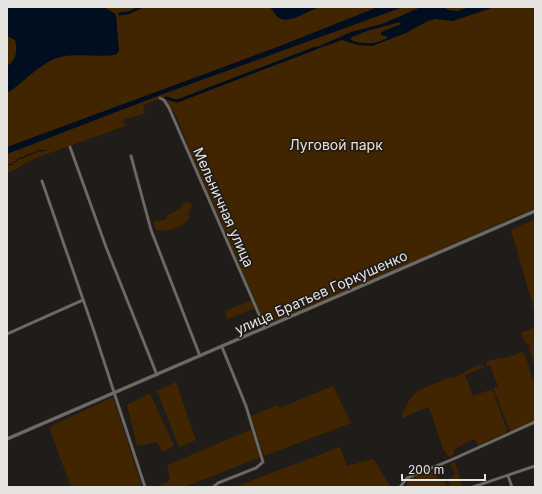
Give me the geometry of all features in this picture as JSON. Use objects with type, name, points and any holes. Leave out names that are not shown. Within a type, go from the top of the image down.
[{"type":"street","name":"Мельничная улица","points":[[160,98],[164,100],[169,108],[265,328]]},
{"type":"street","points":[[70,148],[106,247],[156,375]]},
{"type":"street","points":[[131,156],[151,230],[200,356]]},
{"type":"street","points":[[42,182],[145,487]]},
{"type":"street","name":"улица Братьев Горкушенко","points":[[7,439],[535,211]]},
{"type":"street","points":[[7,334],[83,300]]},
{"type":"street","points":[[213,487],[218,483],[256,468],[263,462],[246,406],[222,347]]},
{"type":"street","points":[[400,487],[407,478],[535,422]]},
{"type":"street","points":[[473,487],[535,466]]},
{"type":"street","points":[[508,476],[512,487]]},
{"type":"green space","name":"Луговой парк","points":[[7,7],[535,7],[535,208],[266,326],[187,145],[188,144],[173,109],[159,99],[145,104],[143,109],[146,113],[123,120],[125,126],[33,159],[7,174]]},
{"type":"green space","points":[[189,202],[192,206],[188,213],[189,218],[186,221],[178,227],[170,230],[156,230],[153,222],[165,220],[168,215],[179,209],[183,204]]},
{"type":"green space","points":[[535,219],[535,313],[511,230]]},
{"type":"green space","points":[[252,300],[256,308],[228,319],[225,311]]},
{"type":"green space","points":[[535,327],[535,367],[530,352],[530,346],[524,341],[521,333]]},
{"type":"green space","points":[[522,352],[525,355],[535,386],[535,421],[510,431],[493,388],[498,386],[490,365],[487,366],[486,363],[491,360],[509,357]]},
{"type":"green space","points":[[478,365],[485,367],[465,375],[473,396],[492,389],[507,431],[504,434],[478,446],[475,439],[467,442],[454,450],[454,454],[449,457],[443,449],[429,407],[408,415],[403,419],[402,416],[410,400],[420,390],[450,377],[454,378]]},
{"type":"green space","points":[[176,382],[196,440],[179,447],[157,391]]},
{"type":"green space","points":[[333,386],[351,423],[264,456],[251,416],[278,405],[280,408]]},
{"type":"green space","points":[[150,393],[174,446],[162,452],[157,442],[137,446],[127,405]]},
{"type":"green space","points":[[113,397],[142,487],[71,487],[49,427]]},
{"type":"green space","points":[[252,429],[261,457],[184,487],[157,487],[170,480],[167,465]]},
{"type":"green space","points":[[340,447],[347,466],[373,459],[391,487],[234,487]]},
{"type":"green space","points":[[455,462],[462,487],[405,487],[409,479],[439,469],[436,471],[438,475],[436,475],[439,479],[443,479],[446,486],[450,485],[448,480],[453,477],[455,473],[450,464]]},
{"type":"water","points":[[7,7],[105,7],[116,15],[118,53],[107,56],[72,55],[57,58],[37,69],[7,93],[7,66],[16,55],[16,48],[15,40],[7,36]]},
{"type":"water","points":[[270,7],[320,7],[295,18],[285,20],[278,17]]},
{"type":"water","points":[[378,7],[403,7],[163,94],[7,154],[7,147],[280,46]]},
{"type":"water","points":[[421,7],[444,7],[448,10],[458,11],[469,7],[495,7],[453,21],[436,19],[428,21],[406,33],[372,46],[358,45],[342,40],[314,50],[313,49],[351,32],[382,24]],"holes":[[[400,22],[401,23],[381,32],[381,35],[388,37],[375,43],[359,43],[350,39],[367,31]]]},
{"type":"waterway","points":[[120,14],[128,13],[141,7]]},
{"type":"waterway","points":[[166,98],[177,101],[316,48]]},
{"type":"waterway","points":[[7,164],[11,165],[20,158],[24,158],[25,156],[37,152],[38,150],[44,151]]}]
